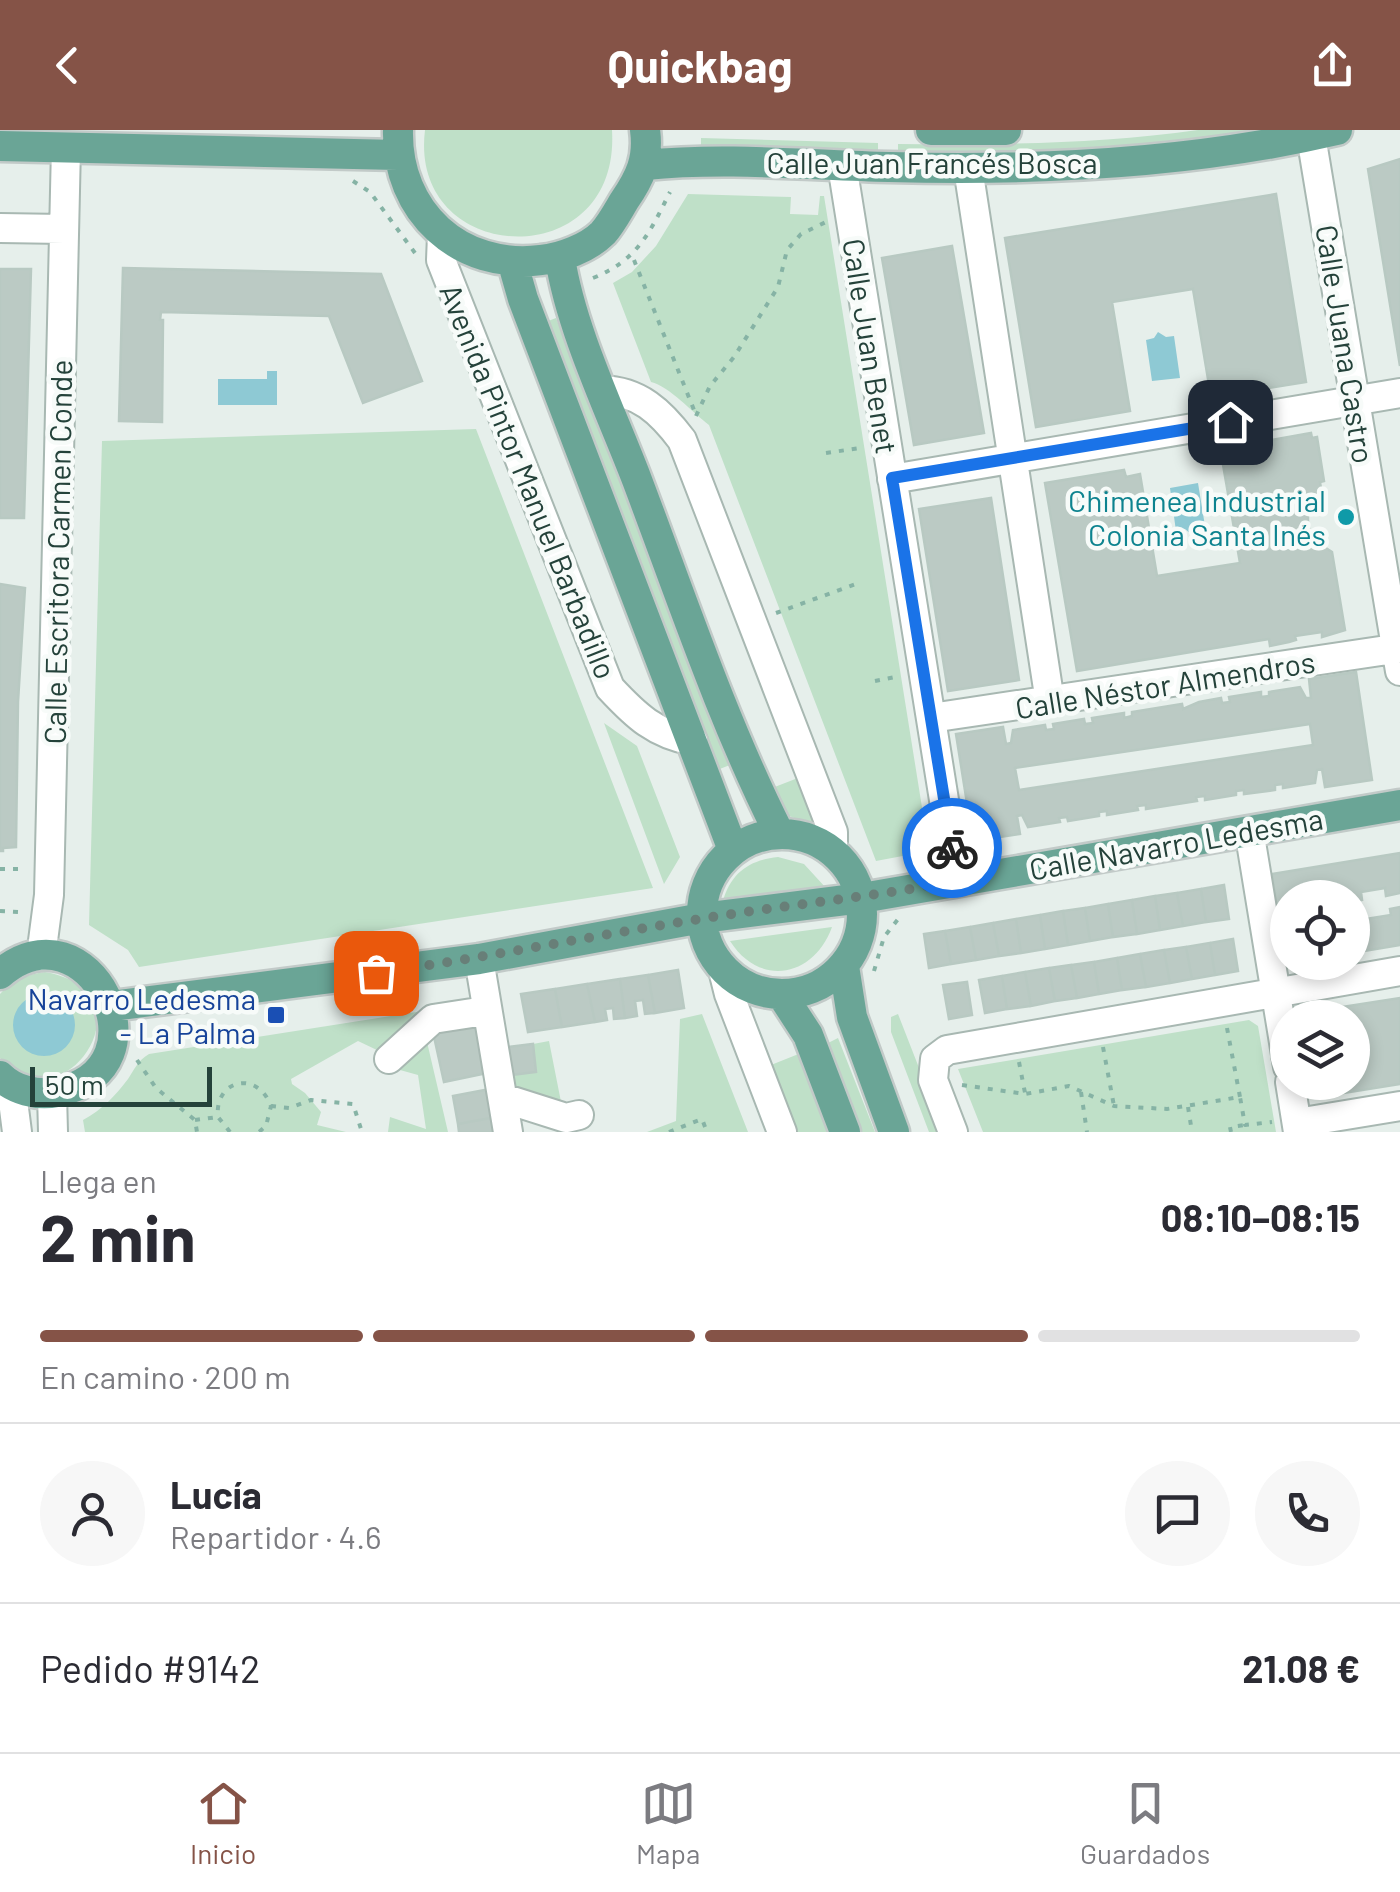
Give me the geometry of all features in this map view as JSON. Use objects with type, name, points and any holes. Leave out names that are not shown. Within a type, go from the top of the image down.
[{"type":"main road","points":[[0,146],[398,143],[409,192],[442,235],[494,261],[513,264],[560,258],[602,234],[640,179],[645,165],[645,130]]},
{"type":"main road","name":"Calle Juan Francés Bosca","points":[[931,130],[1006,130]]},
{"type":"main road","name":"Calle Juan Francés Bosca","points":[[645,165],[676,162],[1062,166],[1195,154],[1324,133]]},
{"type":"main road","points":[[560,258],[568,297],[602,390],[745,764],[779,833]]},
{"type":"main road","name":"Avenida Pintor Manuel Barbadillo","points":[[513,264],[733,850]]},
{"type":"main road","name":"Calle Navarro Ledesma","points":[[112,1006],[479,959],[702,918],[862,898],[1400,805]]},
{"type":"main road","points":[[779,833],[805,836],[833,850],[850,872],[862,898],[859,940],[844,966],[817,987],[782,995],[740,984],[723,970],[714,956],[702,918],[711,876],[733,850],[755,838],[779,833]]},
{"type":"main road","points":[[0,974],[23,958],[62,958],[82,966],[98,980],[112,1006],[113,1040],[105,1060],[91,1077],[52,1094],[31,1092],[4,1081]]},
{"type":"main road","points":[[844,966],[852,1017],[894,1132]]},
{"type":"main road","points":[[782,995],[808,1035],[845,1132]]},
{"type":"street","name":"Calle Juana Castro","points":[[1324,133],[1355,401],[1399,656]]},
{"type":"street","name":"Calle Escritora Carmen Conde","points":[[23,958],[49,895],[66,147]]},
{"type":"street","name":"Calle Juan Benet","points":[[842,166],[957,881]]},
{"type":"street","points":[[968,168],[1050,702]]},
{"type":"street","points":[[0,228],[64,229]]},
{"type":"street","name":"Avenida Pintor Manuel Barbadillo","points":[[442,235],[441,260],[610,688],[641,722],[664,734],[693,741]]},
{"type":"street","points":[[602,390],[621,390],[659,410],[682,440],[833,832],[833,850]]},
{"type":"street","points":[[892,478],[1400,393]]},
{"type":"street","name":"Calle Néstor Almendros","points":[[931,718],[1399,656]]},
{"type":"street","points":[[1248,830],[1276,1000]]},
{"type":"street","points":[[479,959],[508,1132]]},
{"type":"street","points":[[723,970],[782,1132]]},
{"type":"street","points":[[953,1132],[934,1069],[947,1050],[1400,971]]},
{"type":"street","points":[[388,1059],[433,1019],[486,1011]]},
{"type":"street","points":[[4,1081],[18,1132]]},
{"type":"street","points":[[52,1094],[52,1132]]},
{"type":"street","points":[[503,1098],[566,1118],[579,1114]]},
{"type":"street","points":[[1297,1124],[1400,1106]]},
{"type":"path","points":[[596,278],[632,257],[651,230],[676,180],[676,162]]},
{"type":"path","points":[[347,178],[370,192],[422,268]]},
{"type":"path","points":[[696,416],[710,386],[778,287],[788,250],[802,234],[833,218]]},
{"type":"path","points":[[634,260],[700,424]]},
{"type":"path","points":[[826,453],[870,447]]},
{"type":"path","points":[[773,614],[856,584]]},
{"type":"path","points":[[875,681],[907,675]]},
{"type":"path","points":[[1235,1000],[1226,1024],[1245,1125]]},
{"type":"path","points":[[1099,1023],[1114,1106]]},
{"type":"path","points":[[132,1058],[138,1060],[156,1088],[195,1120],[197,1132]]},
{"type":"path","points":[[934,1069],[1026,1096],[1070,1086],[1114,1106],[1167,1108],[1240,1097]]},
{"type":"path","points":[[230,1132],[218,1118],[219,1100],[238,1084],[256,1086],[271,1106],[266,1126],[259,1132]]},
{"type":"path","points":[[1080,1090],[1087,1132]]},
{"type":"path","points":[[271,1106],[289,1108],[312,1100],[352,1104],[362,1132]]},
{"type":"path","points":[[1187,1105],[1192,1132]]},
{"type":"path","points":[[195,1120],[218,1118]]},
{"type":"path","points":[[669,1132],[702,1118],[708,1132]]},
{"type":"path","points":[[1231,1132],[1230,1128],[1245,1125],[1297,1124]]},
{"type":"green space","points":[[425,130],[612,130],[606,178],[584,211],[552,231],[516,236],[479,229],[448,208],[429,175]]},
{"type":"green space","points":[[1198,130],[1283,130],[1099,153],[898,156],[898,144],[1048,143]]},
{"type":"green space","points":[[701,138],[878,143],[878,155],[701,150]]},
{"type":"green space","points":[[688,194],[791,197],[790,214],[818,215],[820,196],[824,196],[929,851],[876,861],[709,425],[673,394],[651,382],[613,283],[632,272],[656,246]]},
{"type":"green space","points":[[556,318],[730,765],[717,770],[543,323]]},
{"type":"green space","points":[[476,429],[653,888],[139,967],[128,950],[89,925],[102,441]]},
{"type":"green space","points":[[604,723],[637,746],[680,857],[664,884]]},
{"type":"green space","points":[[803,776],[818,828],[787,815],[767,790]]},
{"type":"green space","points":[[778,857],[804,864],[826,888],[723,901],[731,883],[743,870],[758,861]]},
{"type":"green space","points":[[832,927],[813,957],[786,970],[756,966],[730,941]]},
{"type":"green space","points":[[45,972],[78,984],[94,1004],[97,1028],[88,1050],[71,1069],[49,1079],[24,1076],[0,1058],[0,994],[20,979]]},
{"type":"green space","points":[[429,1010],[379,1051],[358,1041],[291,1079],[321,1112],[317,1125],[346,1132],[85,1132],[83,1120],[108,1102],[149,1054]]},
{"type":"green space","points":[[702,1014],[748,1132],[647,1132],[676,1121],[680,1019]]},
{"type":"green space","points":[[898,1014],[944,1132],[929,1132],[891,1032],[891,1017]]},
{"type":"green space","points":[[1249,1020],[1258,1026],[1276,1132],[983,1132],[958,1069]]},
{"type":"green space","points":[[838,1038],[875,1132],[860,1132],[826,1044]]},
{"type":"green space","points":[[549,1041],[562,1107],[515,1092],[511,1075],[536,1072],[533,1044]]},
{"type":"green space","points":[[427,1042],[448,1132],[388,1132],[390,1117],[426,1129],[418,1075],[400,1070]]},
{"type":"green space","points":[[801,1053],[832,1132],[791,1132],[766,1067]]},
{"type":"water","points":[[1158,332],[1174,336],[1180,378],[1152,381],[1146,340]]},
{"type":"water","points":[[267,371],[277,371],[277,405],[218,405],[218,379],[267,379]]},
{"type":"water","points":[[1198,483],[1205,526],[1197,527],[1192,535],[1185,529],[1176,531],[1170,488]]},
{"type":"water","points":[[44,994],[66,1003],[75,1025],[66,1047],[44,1056],[22,1047],[13,1025],[22,1003]]},
{"type":"building","points":[[1400,159],[1400,366],[1368,169]]},
{"type":"building","points":[[1276,194],[1306,382],[1211,397],[1193,289],[1112,302],[1130,411],[1036,427],[1005,238]]},
{"type":"building","points":[[952,246],[984,433],[914,445],[882,258]]},
{"type":"building","points":[[123,268],[381,274],[422,381],[363,403],[329,316],[161,312],[162,422],[119,421]]},
{"type":"building","points":[[0,269],[31,269],[24,518],[0,518]]},
{"type":"building","points":[[1311,433],[1312,438],[1317,437],[1324,481],[1320,482],[1321,489],[1308,510],[1308,526],[1315,541],[1332,552],[1345,630],[1322,637],[1322,632],[1295,636],[1296,640],[1270,646],[1269,639],[1077,671],[1045,483],[1124,470],[1126,477],[1140,474],[1157,576],[1240,563],[1221,453],[1238,450],[1237,446]]},
{"type":"building","points":[[991,498],[1019,680],[948,691],[919,509]]},
{"type":"building","points":[[0,584],[25,588],[18,702],[16,847],[3,851],[0,851]]},
{"type":"building","points":[[1356,672],[1372,780],[1325,787],[1322,769],[1317,770],[1315,783],[1283,788],[1283,784],[1275,785],[1275,790],[1244,794],[1244,790],[1236,791],[1236,795],[1205,800],[1205,796],[1196,797],[1197,801],[1146,809],[1146,805],[1137,806],[1138,810],[1107,815],[1107,811],[1099,812],[1099,816],[1068,821],[1067,817],[1059,818],[1060,822],[1028,827],[1022,815],[1017,816],[1020,834],[973,841],[956,734],[1003,727],[1006,744],[1011,743],[1013,730],[1045,725],[1046,730],[1054,729],[1053,724],[1084,719],[1085,724],[1093,723],[1092,718],[1124,713],[1124,718],[1132,716],[1132,712],[1182,704],[1183,709],[1221,698],[1222,703],[1230,702],[1229,697],[1261,692],[1261,697],[1269,696],[1269,692],[1300,687],[1306,698],[1311,698],[1309,679]],"holes":[[[1310,724],[1313,745],[1019,790],[1015,768]]]},
{"type":"building","points":[[1400,853],[1400,893],[1386,896],[1385,888],[1370,890],[1370,880],[1273,880],[1272,874]]},
{"type":"building","points":[[1224,885],[1229,919],[1206,922],[1201,889]]},
{"type":"building","points":[[1201,889],[1206,922],[1183,926],[1177,893]]},
{"type":"building","points":[[1177,893],[1183,926],[1160,930],[1155,896]]},
{"type":"building","points":[[1155,896],[1160,930],[1137,934],[1132,900]]},
{"type":"building","points":[[1132,900],[1137,934],[1113,937],[1108,904]]},
{"type":"building","points":[[1108,904],[1113,937],[1090,941],[1085,908]]},
{"type":"building","points":[[1400,907],[1400,945],[1370,950],[1370,918],[1391,915],[1390,909]]},
{"type":"building","points":[[1085,908],[1090,941],[1068,945],[1063,911]]},
{"type":"building","points":[[1063,911],[1068,945],[1045,949],[1040,915]]},
{"type":"building","points":[[1040,915],[1045,949],[1021,953],[1016,919]]},
{"type":"building","points":[[1016,919],[1021,953],[999,956],[993,923]]},
{"type":"building","points":[[993,923],[999,956],[976,960],[970,927]]},
{"type":"building","points":[[970,927],[976,960],[951,964],[945,931]]},
{"type":"building","points":[[945,931],[951,964],[929,968],[924,934]]},
{"type":"building","points":[[1233,939],[1238,971],[1215,975],[1210,943]]},
{"type":"building","points":[[1210,943],[1215,975],[1192,979],[1186,947]]},
{"type":"building","points":[[1186,947],[1192,979],[1170,983],[1164,950]]},
{"type":"building","points":[[1164,950],[1170,983],[1146,987],[1140,954]]},
{"type":"building","points":[[1140,954],[1146,987],[1122,990],[1117,958]]},
{"type":"building","points":[[1117,958],[1122,990],[1099,994],[1094,962]]},
{"type":"building","points":[[1094,962],[1099,994],[1077,998],[1071,965]]},
{"type":"building","points":[[1071,965],[1077,998],[1055,1001],[1049,968]]},
{"type":"building","points":[[1049,968],[1055,1001],[1031,1006],[1025,972]]},
{"type":"building","points":[[678,970],[684,1008],[655,1013],[648,975]]},
{"type":"building","points":[[1025,972],[1031,1006],[1007,1009],[1002,976]]},
{"type":"building","points":[[648,975],[655,1013],[645,1014],[643,1000],[635,1001],[637,1016],[625,1018],[620,979]]},
{"type":"building","points":[[1002,976],[1007,1009],[985,1013],[979,980]]},
{"type":"building","points":[[620,979],[625,1018],[614,1019],[613,1008],[605,1009],[607,1020],[595,1022],[587,984]]},
{"type":"building","points":[[967,982],[972,1015],[949,1019],[943,985]]},
{"type":"building","points":[[587,984],[595,1022],[562,1027],[555,989]]},
{"type":"building","points":[[555,989],[562,1027],[528,1032],[521,994]]},
{"type":"building","points":[[1400,998],[1400,1084],[1370,1089],[1370,1003]]},
{"type":"building","points":[[476,1023],[487,1073],[444,1082],[433,1032]]},
{"type":"building","points":[[533,1044],[536,1072],[511,1075],[508,1047]]},
{"type":"building","points":[[490,1089],[496,1117],[458,1124],[453,1096]]},
{"type":"building","points":[[496,1117],[498,1132],[459,1132],[458,1124]]},
{"type":"way so far","points":[[376,973],[479,959],[702,918],[862,898],[957,881],[952,848]]},
{"type":"place","name":"Chimenea Industrial Colonia Santa Inés","points":[[1346,517]]},
{"type":"place","name":"Navarro Ledesma - La Palma","points":[[276,1015]]},
{"type":"route","points":[[952,848],[892,478],[1230,422]]}]
